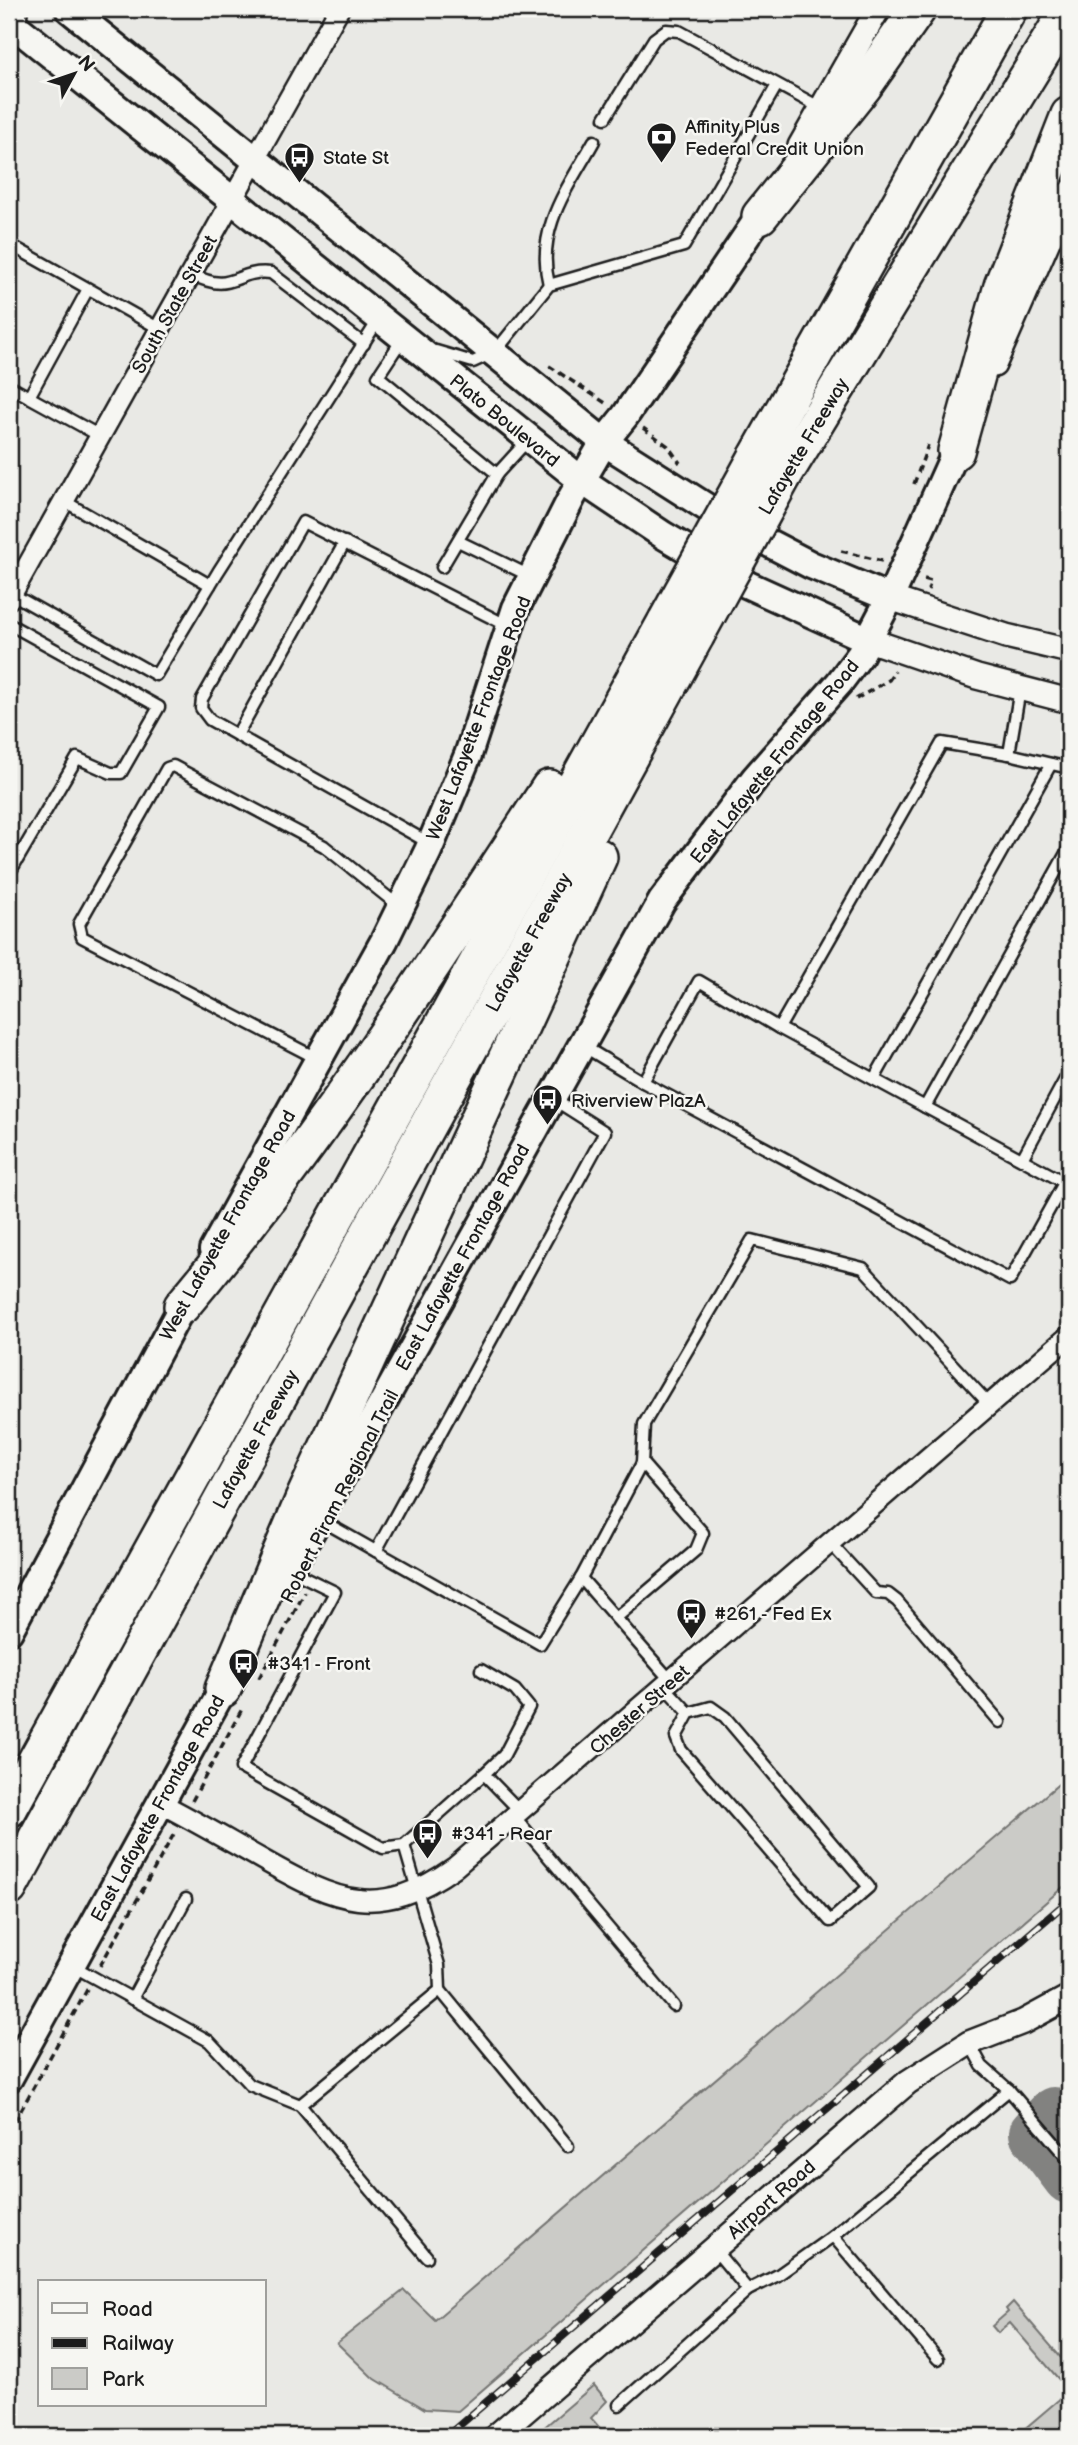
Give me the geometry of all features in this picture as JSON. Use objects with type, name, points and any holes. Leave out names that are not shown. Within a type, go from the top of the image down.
[{"type":"highway","points":[[760,216],[864,86],[918,9]]},
{"type":"highway","name":"Lafayette Freeway","points":[[9,1888],[770,466],[1009,9]]},
{"type":"highway","name":"Lafayette Freeway","points":[[770,466],[1069,9]]},
{"type":"highway","points":[[956,451],[1002,286],[1069,115]]},
{"type":"highway","points":[[182,1306],[275,1193],[394,1027],[568,759],[676,638]]},
{"type":"highway","points":[[241,1694],[309,1513],[595,866],[676,638]]},
{"type":"highway","name":"Lafayette Freeway","points":[[9,1809],[676,638]]},
{"type":"main road","points":[[69,9],[604,442],[736,526],[811,565],[890,598]]},
{"type":"main road","name":"Plato Boulevard","points":[[14,26],[581,480],[663,535],[748,585],[869,640]]},
{"type":"main road","name":"West Lafayette Frontage Road","points":[[10,1627],[400,907],[431,844],[468,755],[510,628],[532,577],[581,480],[604,442],[625,416],[760,216]]},
{"type":"main road","name":"East Lafayette Frontage Road","points":[[9,2078],[160,1803],[241,1694],[301,1576],[309,1513],[662,901],[755,778],[839,683],[869,640],[956,451]]},
{"type":"street","name":"South State Street","points":[[10,597],[340,9]]},
{"type":"street","name":"West Lafayette Frontage Road","points":[[760,216],[878,9]]},
{"type":"street","name":"East Lafayette Frontage Road","points":[[956,451],[1069,193]]},
{"type":"street","points":[[890,598],[1006,636],[1069,651]]},
{"type":"street","name":"Plato Boulevard","points":[[869,640],[1020,689],[1069,701]]},
{"type":"street","name":"Chester Street","points":[[160,1803],[321,1892],[354,1899],[375,1899],[417,1890],[455,1867],[1069,1336]]},
{"type":"street","name":"Airport Road","points":[[496,2436],[908,2082],[969,2043],[1023,2022],[1069,1997]]},
{"type":"lane","points":[[605,118],[654,39],[666,30],[679,31],[821,108]]},
{"type":"lane","points":[[497,474],[377,376],[403,338],[463,361],[473,362],[495,352],[550,285],[684,246],[778,85]]},
{"type":"lane","points":[[550,285],[544,250],[548,231],[594,141]]},
{"type":"lane","points":[[9,244],[160,330]]},
{"type":"lane","points":[[191,274],[220,285],[232,283],[255,271],[271,273],[364,344]]},
{"type":"lane","points":[[29,397],[88,289]]},
{"type":"lane","points":[[10,597],[156,676],[210,585],[380,319]]},
{"type":"lane","points":[[9,386],[100,436]]},
{"type":"lane","points":[[442,567],[497,474],[529,439]]},
{"type":"lane","points":[[64,500],[210,585]]},
{"type":"lane","points":[[431,844],[204,715],[202,699],[303,522],[510,628]]},
{"type":"lane","points":[[458,541],[532,577]]},
{"type":"lane","points":[[237,735],[345,542]]},
{"type":"lane","points":[[9,624],[159,707],[121,774],[111,773],[77,758],[9,874]]},
{"type":"lane","points":[[1009,754],[1020,689]]},
{"type":"lane","points":[[779,1028],[942,743],[1009,754],[1069,768]]},
{"type":"lane","points":[[874,1079],[1051,764]]},
{"type":"lane","points":[[318,1059],[82,937],[79,924],[167,768],[173,766],[324,846],[400,907]]},
{"type":"lane","points":[[925,1107],[1069,848]]},
{"type":"lane","points":[[580,1044],[643,1082],[1010,1280],[1067,1178],[1022,1159],[779,1028],[699,981],[643,1082]]},
{"type":"lane","points":[[1022,1159],[1069,1072]]},
{"type":"lane","points":[[376,1551],[604,1132],[551,1097]]},
{"type":"lane","points":[[309,1513],[540,1644],[581,1578],[642,1463],[644,1424],[752,1240],[863,1268],[990,1405]]},
{"type":"lane","points":[[616,1618],[695,1550],[703,1533],[642,1463]]},
{"type":"lane","points":[[830,1543],[876,1593],[888,1594],[897,1601],[1000,1722]]},
{"type":"lane","points":[[301,1576],[335,1592],[241,1768],[383,1848],[404,1845],[504,1755],[530,1707],[515,1690],[481,1670]]},
{"type":"lane","points":[[581,1578],[616,1618],[689,1713]]},
{"type":"lane","points":[[711,1707],[725,1717],[869,1887],[830,1922],[681,1750],[676,1737],[689,1713],[711,1707]]},
{"type":"lane","points":[[484,1774],[674,2006]]},
{"type":"lane","points":[[404,1845],[439,1965],[440,1990],[568,2146]]},
{"type":"lane","points":[[132,1999],[186,1899]]},
{"type":"lane","points":[[71,1965],[209,2040],[250,2085],[300,2105],[427,2257]]},
{"type":"lane","points":[[300,2105],[440,1990]]},
{"type":"lane","points":[[969,2043],[982,2066],[1009,2090],[1069,2160]]},
{"type":"lane","points":[[619,2405],[748,2290],[779,2275],[833,2236],[1009,2090]]},
{"type":"lane","points":[[833,2236],[938,2359]]},
{"type":"lane","points":[[714,2249],[748,2290]]},
{"type":"path","points":[[924,578],[931,581],[930,586]]},
{"type":"path","points":[[853,701],[889,680],[896,669]]},
{"type":"path","name":"Robert Piram Regional Trail","points":[[195,1795],[241,1694],[301,1576]]},
{"type":"green space","points":[[1069,1775],[1069,1882],[458,2411],[425,2409],[372,2377],[337,2343],[404,2290],[435,2320]]},
{"type":"green space","points":[[1013,2302],[1069,2367],[1069,2391],[1010,2323],[998,2333],[992,2326],[1008,2312],[1006,2309]]},
{"type":"green space","points":[[594,2385],[607,2401],[591,2418],[607,2436],[534,2436]]},
{"type":"green space","points":[[1069,2391],[1069,2436],[1026,2436],[1022,2431]]},
{"type":"taxiway","points":[[1054,2113],[1035,2133],[1069,2178]]},
{"type":"railway","points":[[447,2436],[1069,1900]]},
{"type":"place","name":"Affinity Plus Federal Credit Union","points":[[662,164]]},
{"type":"place","name":"State St","points":[[300,184]]},
{"type":"place","name":"Riverview PlazA","points":[[548,1127]]},
{"type":"place","name":"#261 - Fed Ex","points":[[691,1640]]},
{"type":"place","name":"#341 - Front","points":[[244,1690]]},
{"type":"place","name":"#341 - Rear","points":[[428,1860]]}]
